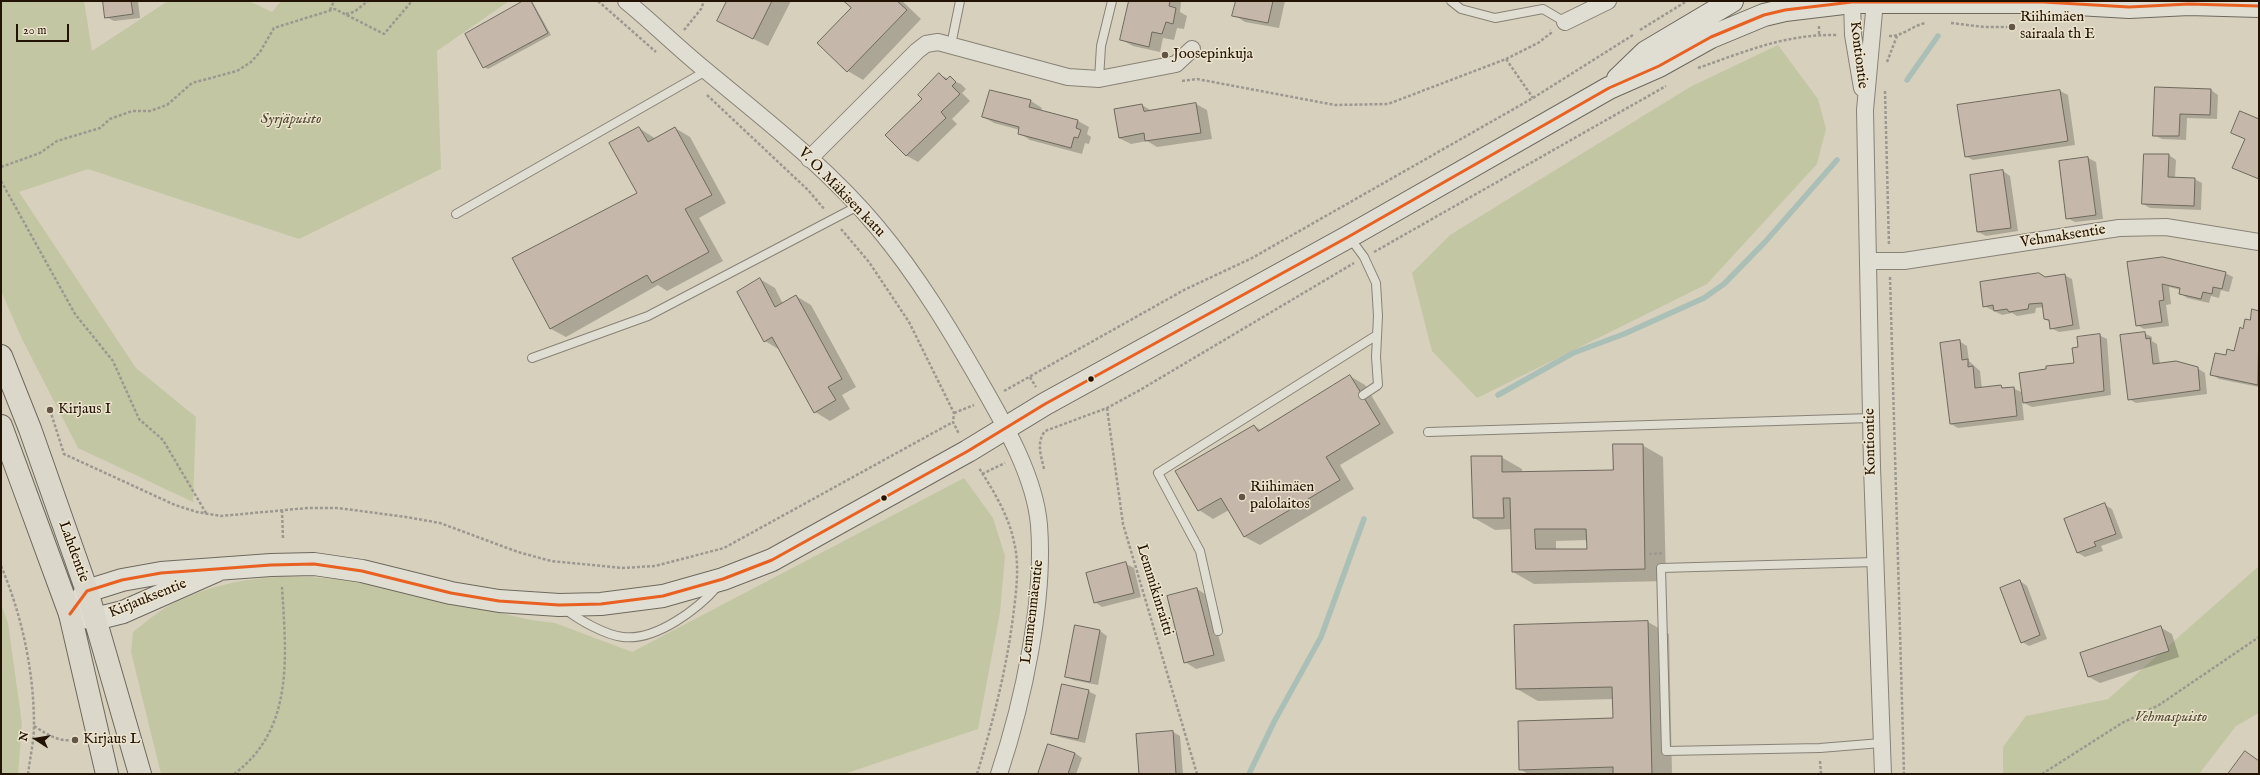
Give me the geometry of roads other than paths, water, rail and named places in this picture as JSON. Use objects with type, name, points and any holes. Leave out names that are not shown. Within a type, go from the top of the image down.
[{"type":"main road","name":"Lahdentie","points":[[1,356],[30,429],[87,591],[140,774]]},
{"type":"main road","name":"Lahdentie","points":[[1,426],[70,614],[107,774]]},
{"type":"street","name":"V. O. Mäkisen katu","points":[[626,1],[673,44],[827,175],[877,227],[943,318],[1006,428]]},
{"type":"street","points":[[1565,22],[1608,1]]},
{"type":"street","name":"Kirjauksentie","points":[[1609,88],[1646,52],[1732,1]]},
{"type":"street","name":"Kirjauksentie","points":[[87,591],[122,580],[161,573],[314,564],[362,571],[452,593],[499,601],[559,605],[601,604],[663,596],[723,579],[772,560],[1046,404],[1348,237],[1609,88],[1659,66],[1711,37],[1764,15],[1785,10],[1852,1],[2044,2],[2129,7],[2180,3],[2259,6]]},
{"type":"street","name":"Kontiontie","points":[[1852,1],[1853,35],[1865,110]]},
{"type":"street","name":"Kontiontie","points":[[1875,2],[1865,110],[1871,418],[1883,774]]},
{"type":"street","points":[[809,159],[917,51],[926,44],[938,42],[1068,77],[1099,79],[1176,64],[1192,48]]},
{"type":"street","name":"Vehmaksentie","points":[[1868,262],[1904,261],[2119,228],[2166,227],[2259,242]]},
{"type":"street","name":"Lemmenmäentie","points":[[999,774],[1011,737],[1024,682],[1035,613],[1040,567],[1039,523],[1026,474],[1006,428]]},
{"type":"street","name":"Kirjauksentie","points":[[70,614],[94,619],[123,612],[218,570]]},
{"type":"street","points":[[70,614],[87,591]]},
{"type":"lane","points":[[951,45],[960,1]]},
{"type":"lane","points":[[1099,79],[1101,46],[1112,1]]},
{"type":"lane","points":[[1451,1],[1461,9],[1495,18],[1543,9],[1565,22]]},
{"type":"lane","points":[[456,214],[706,71]]},
{"type":"lane","points":[[532,358],[648,316],[858,206]]},
{"type":"lane","points":[[1348,237],[1364,257],[1376,283],[1378,316],[1376,357],[1378,385],[1362,395]]},
{"type":"lane","points":[[1218,631],[1200,552],[1158,473],[1377,335]]},
{"type":"lane","points":[[1428,432],[1871,418]]},
{"type":"lane","points":[[1875,562],[1661,568],[1666,751],[1820,748],[1881,743]]},
{"type":"lane","points":[[559,605],[582,623],[623,637],[643,634],[678,622],[706,599],[723,579]]},
{"type":"waterway","points":[[1907,80],[1938,36]]},
{"type":"waterway","points":[[1498,395],[1573,353],[1624,334],[1704,298],[1724,284],[1765,242],[1837,160]]},
{"type":"waterway","points":[[1249,774],[1274,722],[1321,637],[1364,519]]},
{"type":"place","name":"Riihimäen sairaala th E","points":[[2012,27]]},
{"type":"place","name":"Joosepinkuja","points":[[1165,55]]},
{"type":"place","name":"Kirjaus I","points":[[50,410]]},
{"type":"place","name":"Riihimäen palolaitos","points":[[1242,497]]},
{"type":"place","name":"Kirjaus L","points":[[75,740]]},
{"type":"park label","name":"Syrjäpuisto","points":[[291,120]]},
{"type":"park label","name":"Vehmaspuisto","points":[[2171,718]]}]
